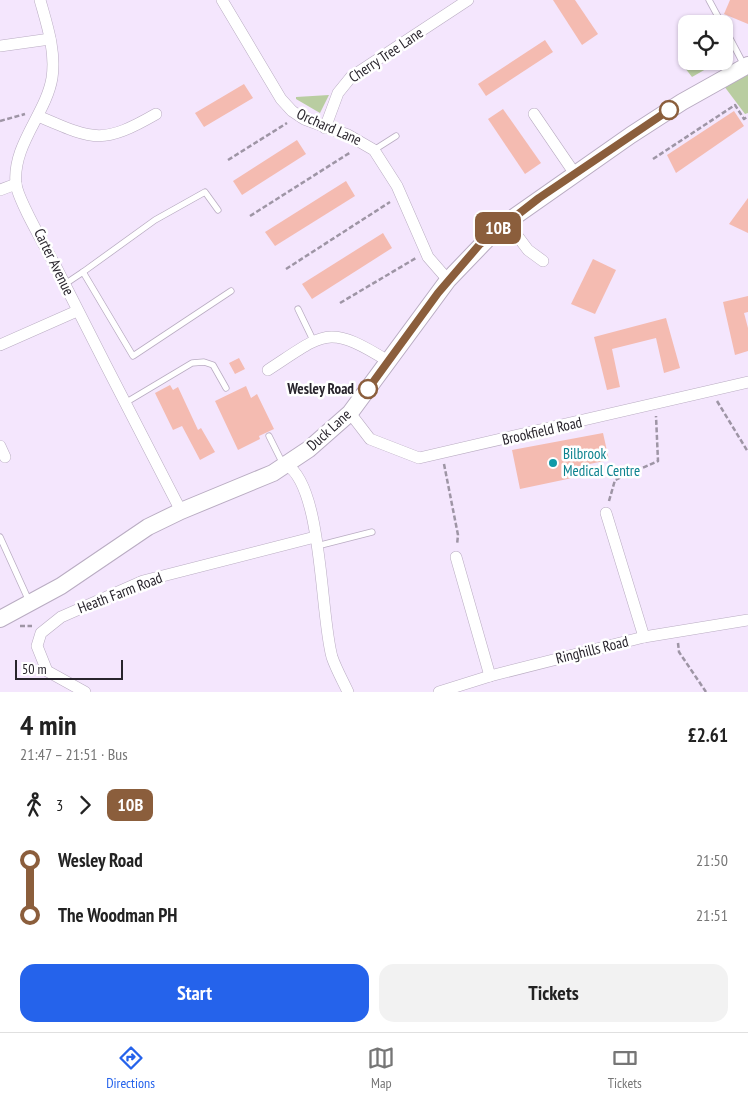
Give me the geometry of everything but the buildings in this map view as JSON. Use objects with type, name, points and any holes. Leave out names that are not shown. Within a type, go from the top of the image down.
[{"type":"street","points":[[0,190],[16,184],[21,150],[38,116],[52,78],[53,60],[50,38],[40,0]]},
{"type":"street","name":"Orchard Lane","points":[[222,0],[281,99],[292,111],[304,119],[325,128],[348,134],[374,150],[397,186],[428,257],[448,280]]},
{"type":"street","name":"Cherry Tree Lane","points":[[325,128],[338,93],[351,77],[468,0]]},
{"type":"street","points":[[0,46],[50,38]]},
{"type":"street","name":"Duck Lane","points":[[6,623],[30,604],[61,586],[140,532],[180,511],[252,482],[287,465],[309,449],[350,413],[448,280],[480,244],[507,222],[575,174],[682,102],[747,66]]},
{"type":"street","points":[[38,116],[78,133],[92,136],[110,136],[130,129],[156,114]]},
{"type":"street","points":[[534,114],[575,174]]},
{"type":"street","name":"Carter Avenue","points":[[16,184],[77,311],[180,511]]},
{"type":"street","points":[[507,222],[528,250],[543,261]]},
{"type":"street","points":[[0,345],[77,311]]},
{"type":"street","points":[[268,370],[314,340],[334,336],[345,337],[357,342],[388,361]]},
{"type":"street","name":"Brookfield Road","points":[[350,413],[370,439],[419,458],[748,382]]},
{"type":"street","points":[[0,446],[5,458]]},
{"type":"street","points":[[287,465],[299,476],[316,542],[332,657],[348,692]]},
{"type":"street","points":[[606,513],[644,637]]},
{"type":"street","name":"Heath Farm Road","points":[[46,628],[61,617],[143,581],[316,542]]},
{"type":"street","points":[[456,557],[490,676]]},
{"type":"street","name":"Ringhills Road","points":[[439,692],[490,676],[644,637],[748,620]]},
{"type":"street","points":[[46,628],[41,633],[37,646],[47,671],[85,692]]},
{"type":"lane","points":[[709,0],[717,15]]},
{"type":"lane","points":[[733,42],[747,66]]},
{"type":"lane","points":[[374,150],[396,136]]},
{"type":"lane","points":[[65,284],[149,225],[205,192],[218,210]]},
{"type":"lane","points":[[83,272],[133,356],[231,291]]},
{"type":"lane","points":[[298,309],[314,340]]},
{"type":"lane","points":[[125,403],[192,363],[204,362],[213,365],[226,388]]},
{"type":"lane","points":[[269,436],[280,458],[287,465]]},
{"type":"lane","points":[[316,542],[372,532]]},
{"type":"lane","points":[[0,537],[30,604]]},
{"type":"path","points":[[653,159],[734,105],[744,119],[748,116]]},
{"type":"path","points":[[0,121],[31,112],[38,116]]},
{"type":"path","points":[[228,160],[290,121]]},
{"type":"path","points":[[250,216],[357,149]]},
{"type":"path","points":[[286,269],[392,201]]},
{"type":"path","points":[[340,303],[418,258]]},
{"type":"path","points":[[711,391],[748,452]]},
{"type":"path","points":[[606,513],[615,480],[658,461],[655,404]]},
{"type":"path","points":[[442,453],[458,535],[456,557]]},
{"type":"path","points":[[6,623],[46,628]]},
{"type":"path","points":[[676,632],[679,652],[706,692]]},
{"type":"green space","points":[[687,70],[704,70],[692,77]]},
{"type":"green space","points":[[748,71],[748,113],[745,114],[724,86]]},
{"type":"green space","points":[[329,95],[320,113],[296,99],[296,97]]},
{"type":"bus line","name":"10B","points":[[368,389],[414,324],[448,280],[480,244],[539,198],[669,110]]},
{"type":"place","name":"Wesley Road","points":[[368,389]]},
{"type":"place","name":"Bilbrook Medical Centre","points":[[553,463]]}]
